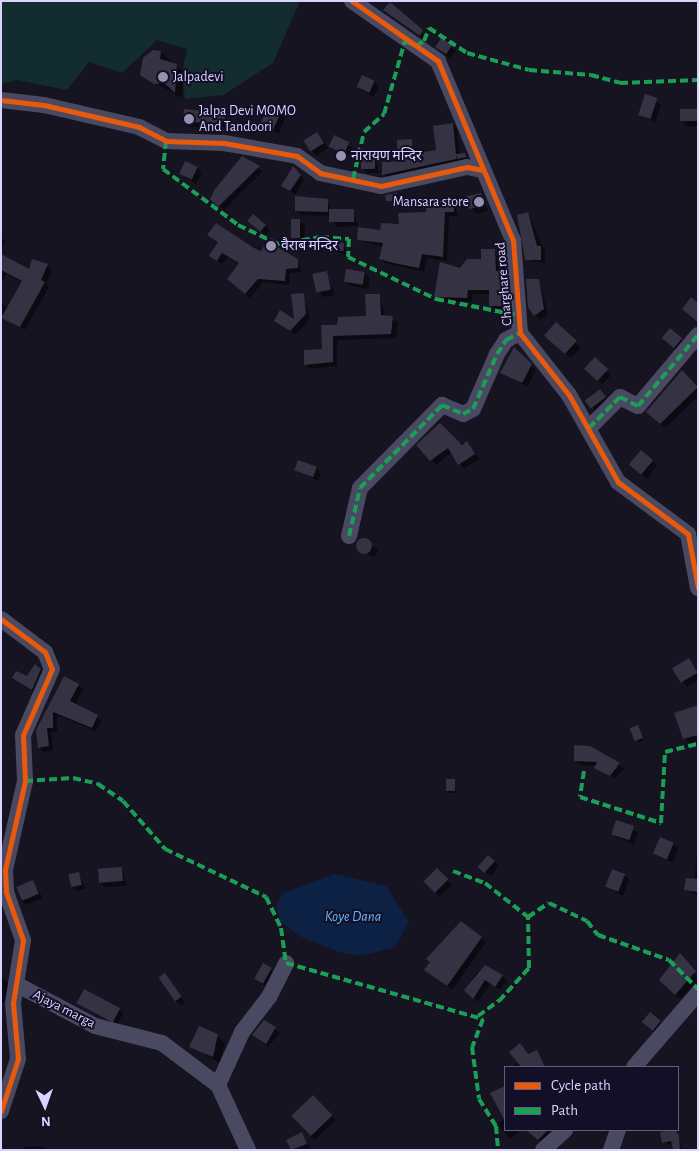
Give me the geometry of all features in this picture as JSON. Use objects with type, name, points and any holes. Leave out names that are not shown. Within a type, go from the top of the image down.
[{"type":"street","name":"Charghare road","points":[[352,1],[438,61],[455,92],[483,170],[513,240],[520,333],[588,428],[618,482],[688,534],[698,588]]},
{"type":"street","points":[[1,100],[44,105],[139,128],[166,141],[224,143],[297,156],[320,173],[381,186],[467,167],[483,170]]},
{"type":"street","points":[[350,536],[360,488],[442,406],[468,414],[497,354],[506,340],[520,333]]},
{"type":"street","points":[[588,428],[620,397],[638,406],[698,335]]},
{"type":"street","points":[[1,619],[45,652],[52,669],[23,735],[25,781],[5,870],[6,892],[23,940],[16,984],[18,1059],[1,1112]]},
{"type":"street","points":[[218,1085],[242,1032],[269,997],[286,963]]},
{"type":"street","name":"Ajaya marga","points":[[16,984],[95,1026],[162,1043],[218,1085],[248,1150]]},
{"type":"street","points":[[635,1066],[698,993]]},
{"type":"street","points":[[543,1150],[564,1131]]},
{"type":"street","points":[[611,1150],[618,1131]]},
{"type":"green space","points":[[1,1],[300,1],[273,63],[223,95],[185,99],[182,73],[187,49],[157,40],[122,73],[89,62],[67,90],[17,80],[1,84]]},
{"type":"water","name":"Koye Dana","points":[[335,874],[386,886],[409,922],[395,947],[360,956],[342,953],[299,936],[280,921],[276,906],[283,893]]},
{"type":"building","points":[[390,2],[423,30],[420,36],[383,10]]},
{"type":"building","points":[[441,38],[452,45],[446,54],[435,47]]},
{"type":"building","points":[[153,50],[161,51],[160,59],[177,64],[175,93],[164,83],[154,84],[140,75],[143,58]]},
{"type":"building","points":[[362,75],[375,81],[369,93],[357,87]]},
{"type":"building","points":[[645,94],[657,98],[651,119],[638,115]]},
{"type":"building","points":[[268,107],[281,113],[273,129],[260,123]]},
{"type":"building","points":[[184,109],[225,113],[225,123],[183,122]]},
{"type":"building","points":[[680,109],[698,109],[698,121],[680,121]]},
{"type":"building","points":[[453,123],[456,159],[382,175],[382,162],[398,161],[397,140],[412,139],[413,154],[436,150],[433,126]]},
{"type":"building","points":[[317,132],[324,143],[310,152],[303,140]]},
{"type":"building","points":[[334,135],[349,142],[344,154],[329,147]]},
{"type":"building","points":[[361,153],[375,153],[375,169],[361,169]]},
{"type":"building","points":[[465,153],[466,157],[457,159],[456,154]]},
{"type":"building","points":[[242,156],[260,166],[218,207],[210,199],[215,189]]},
{"type":"building","points":[[185,161],[198,167],[192,180],[179,174]]},
{"type":"building","points":[[293,166],[301,175],[290,191],[281,186]]},
{"type":"building","points":[[397,193],[397,201],[386,201],[385,195]]},
{"type":"building","points":[[481,193],[484,206],[469,209],[466,196]]},
{"type":"building","points":[[295,196],[328,199],[328,212],[295,211]]},
{"type":"building","points":[[427,199],[454,200],[454,212],[445,212],[443,257],[422,254],[419,268],[398,264],[379,259],[383,243],[357,240],[358,227],[380,230],[381,223],[399,224],[398,213],[426,212]]},
{"type":"building","points":[[329,209],[354,209],[354,222],[329,222]]},
{"type":"building","points":[[528,212],[537,246],[541,246],[541,260],[525,260],[517,215]]},
{"type":"building","points":[[253,214],[266,225],[260,232],[247,221]]},
{"type":"building","points":[[291,219],[300,219],[300,238],[291,238]]},
{"type":"building","points":[[216,223],[261,251],[267,241],[298,259],[298,268],[286,269],[285,281],[258,279],[245,294],[227,279],[239,263],[222,253],[217,261],[209,256],[218,242],[207,235]]},
{"type":"building","points":[[327,242],[344,243],[344,251],[327,250]]},
{"type":"building","points":[[481,249],[495,249],[496,271],[505,270],[507,306],[489,306],[489,290],[468,290],[467,298],[434,297],[440,262],[460,268],[467,259],[481,259]]},
{"type":"building","points":[[1,254],[29,269],[32,259],[48,264],[41,280],[45,282],[20,327],[1,318],[22,281],[1,270]]},
{"type":"building","points":[[346,269],[365,272],[363,285],[344,282]]},
{"type":"building","points":[[327,271],[331,290],[316,293],[312,274]]},
{"type":"building","points":[[526,279],[539,279],[544,309],[534,316],[528,307]]},
{"type":"building","points":[[304,293],[306,314],[290,331],[274,321],[280,310],[294,319],[291,294]]},
{"type":"building","points":[[365,294],[380,294],[381,315],[393,316],[391,334],[333,336],[333,362],[304,365],[304,350],[322,349],[321,325],[337,325],[338,317],[366,316]]},
{"type":"building","points":[[691,297],[698,303],[698,322],[682,309]]},
{"type":"building","points":[[556,322],[577,341],[565,354],[544,335]]},
{"type":"building","points":[[670,328],[682,338],[674,348],[662,338]]},
{"type":"building","points":[[514,347],[532,364],[522,383],[500,373]]},
{"type":"building","points":[[595,357],[608,369],[597,381],[584,369]]},
{"type":"building","points":[[682,370],[698,387],[660,424],[646,412]]},
{"type":"building","points":[[600,389],[606,397],[591,408],[585,400]]},
{"type":"building","points":[[440,423],[462,445],[467,441],[475,454],[458,465],[448,448],[430,461],[416,445]]},
{"type":"building","points":[[641,450],[653,460],[641,475],[629,465]]},
{"type":"building","points":[[298,460],[317,467],[313,477],[294,470]]},
{"type":"building","points":[[361,538],[367,538],[372,543],[370,552],[361,554],[356,549],[356,543]]},
{"type":"building","points":[[689,658],[698,673],[681,683],[672,668]]},
{"type":"building","points":[[35,664],[41,669],[32,690],[12,678],[16,671],[27,676]]},
{"type":"building","points":[[64,676],[79,684],[70,701],[98,715],[92,728],[53,712],[53,728],[47,728],[49,746],[38,748],[36,730]]},
{"type":"building","points":[[698,705],[698,735],[683,739],[674,713]]},
{"type":"building","points":[[638,725],[643,738],[635,741],[630,728]]},
{"type":"building","points":[[574,745],[590,746],[620,763],[610,776],[594,768],[597,762],[574,761]]},
{"type":"building","points":[[446,779],[455,779],[455,791],[446,791]]},
{"type":"building","points":[[616,820],[634,826],[629,840],[611,834]]},
{"type":"building","points":[[660,837],[674,843],[667,859],[653,854]]},
{"type":"building","points":[[488,855],[495,861],[484,873],[478,867]]},
{"type":"building","points":[[122,867],[123,881],[99,883],[98,869]]},
{"type":"building","points":[[437,868],[448,879],[435,893],[424,881]]},
{"type":"building","points":[[612,869],[625,874],[618,892],[605,887]]},
{"type":"building","points":[[79,872],[82,885],[71,887],[68,874]]},
{"type":"building","points":[[686,878],[698,879],[698,892],[684,890]]},
{"type":"building","points":[[33,880],[39,894],[22,901],[16,887]]},
{"type":"building","points":[[461,921],[482,937],[447,986],[424,970],[430,962],[426,959]]},
{"type":"building","points":[[680,953],[696,971],[675,995],[659,980]]},
{"type":"building","points":[[263,963],[272,968],[263,984],[254,979]]},
{"type":"building","points":[[485,965],[503,975],[495,987],[485,980],[473,999],[464,990]]},
{"type":"building","points":[[165,973],[182,997],[175,1001],[158,978]]},
{"type":"building","points":[[84,989],[120,1008],[113,1022],[76,1003]]},
{"type":"building","points":[[650,1012],[661,1021],[653,1031],[642,1022]]},
{"type":"building","points":[[264,1020],[276,1027],[266,1044],[252,1035]]},
{"type":"building","points":[[199,1026],[218,1034],[213,1057],[189,1047]]},
{"type":"building","points":[[520,1043],[528,1054],[537,1050],[545,1066],[520,1066],[509,1052]]},
{"type":"building","points":[[504,1086],[504,1119],[490,1093]]},
{"type":"building","points":[[313,1095],[332,1115],[311,1136],[291,1116]]},
{"type":"building","points":[[527,1131],[547,1131],[538,1140]]},
{"type":"building","points":[[676,1131],[679,1135],[680,1150],[673,1150],[671,1141],[662,1143],[660,1132]]},
{"type":"building","points":[[302,1132],[307,1144],[291,1150],[286,1140]]},
{"type":"marked path","points":[[353,179],[364,132],[384,114],[405,41],[416,46],[424,41],[429,28],[467,53],[529,70],[591,75],[620,83],[698,80]]},
{"type":"marked path","points":[[166,141],[163,169],[238,225],[278,244],[321,237],[349,239],[348,257],[436,299],[517,315]]},
{"type":"marked path","points":[[349,536],[360,488],[442,405],[463,414],[473,409],[497,354],[506,340],[520,333]]},
{"type":"marked path","points":[[589,428],[620,397],[638,406],[698,335]]},
{"type":"marked path","points":[[584,771],[580,797],[661,823],[665,752],[698,744]]},
{"type":"marked path","points":[[25,781],[73,778],[98,784],[123,801],[165,849],[266,897],[281,928],[286,963],[483,1019],[472,1047],[479,1099],[496,1126],[498,1150]]},
{"type":"marked path","points":[[453,871],[485,883],[528,917]]},
{"type":"marked path","points":[[478,1016],[499,1001],[529,968],[528,917],[549,903],[587,921],[598,935],[669,960],[698,989]]},
{"type":"cycle path","points":[[352,1],[438,61],[513,240],[520,333],[569,395],[618,482],[688,534],[698,588]]},
{"type":"cycle path","points":[[1,100],[44,105],[139,127],[166,141],[224,143],[297,156],[320,173],[381,186],[467,167],[483,170]]},
{"type":"cycle path","points":[[1,619],[45,652],[52,669],[23,735],[25,781],[5,870],[6,892],[23,940],[13,1003],[18,1059],[1,1111]]},
{"type":"place","name":"Jalpadevi","points":[[163,77]]},
{"type":"place","name":"Jalpa Devi MOMO And Tandoori","points":[[189,119]]},
{"type":"place","name":"नारायण मन्दिर","points":[[341,156]]},
{"type":"place","name":"Mansara store","points":[[479,202]]},
{"type":"place","name":"वैराब मन्दिर","points":[[271,246]]}]
